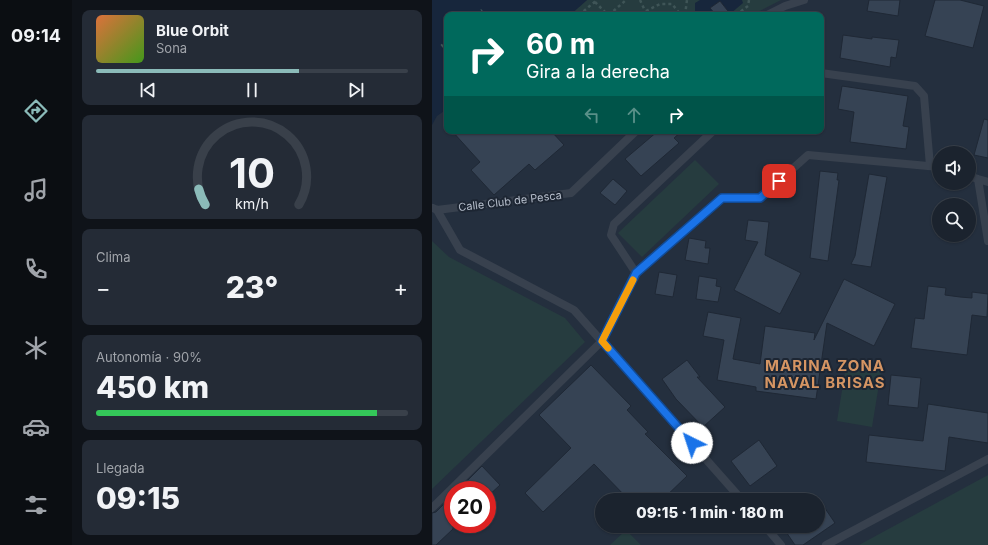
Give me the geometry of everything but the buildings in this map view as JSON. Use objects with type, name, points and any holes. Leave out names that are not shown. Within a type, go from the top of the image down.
[{"type":"lane","points":[[772,12],[804,0]]},
{"type":"lane","points":[[432,508],[602,341],[636,273],[722,198],[760,198],[808,154],[930,166],[924,96],[915,86],[824,73]]},
{"type":"lane","name":"Calle Club de Pesca","points":[[434,208],[571,193],[633,134]]},
{"type":"lane","points":[[636,273],[611,235],[614,224],[710,134]]},
{"type":"lane","points":[[988,182],[978,179],[988,240]]},
{"type":"lane","points":[[434,208],[460,250],[574,310],[736,493]]},
{"type":"lane","points":[[826,545],[988,459]]},
{"type":"lane","points":[[771,533],[781,545]]},
{"type":"path","points":[[612,12],[626,0]]},
{"type":"path","points":[[640,0],[646,11],[660,4],[672,4],[679,12]]},
{"type":"path","points":[[685,12],[687,0]]},
{"type":"path","points":[[740,12],[748,6],[749,0]]},
{"type":"path","points":[[583,12],[596,1],[606,12]]},
{"type":"green space","points":[[587,0],[781,0],[758,12],[573,12]]},
{"type":"green space","points":[[695,160],[719,184],[642,257],[618,233]]},
{"type":"green space","points":[[432,241],[449,257],[565,318],[585,342],[432,489]]},
{"type":"green space","points":[[847,360],[882,366],[872,427],[837,421]]},
{"type":"green space","points":[[988,475],[988,545],[859,545]]},
{"type":"green space","points":[[623,533],[629,533],[641,545],[610,545]]},
{"type":"water","points":[[432,0],[587,0],[573,12],[444,12],[444,111],[437,116],[432,125]]},
{"type":"water","points":[[700,0],[742,0],[743,3],[732,12],[728,12],[720,1],[711,8],[714,12],[695,12],[695,3]]},
{"type":"slow traffic","points":[[608,348],[602,341],[633,280]]},
{"type":"district","name":"MARINA ZONA NAVAL BRISAS","points":[[825,374]]},
{"type":"route","points":[[692,443],[602,341],[636,273],[722,198],[760,198],[779,181]]}]
